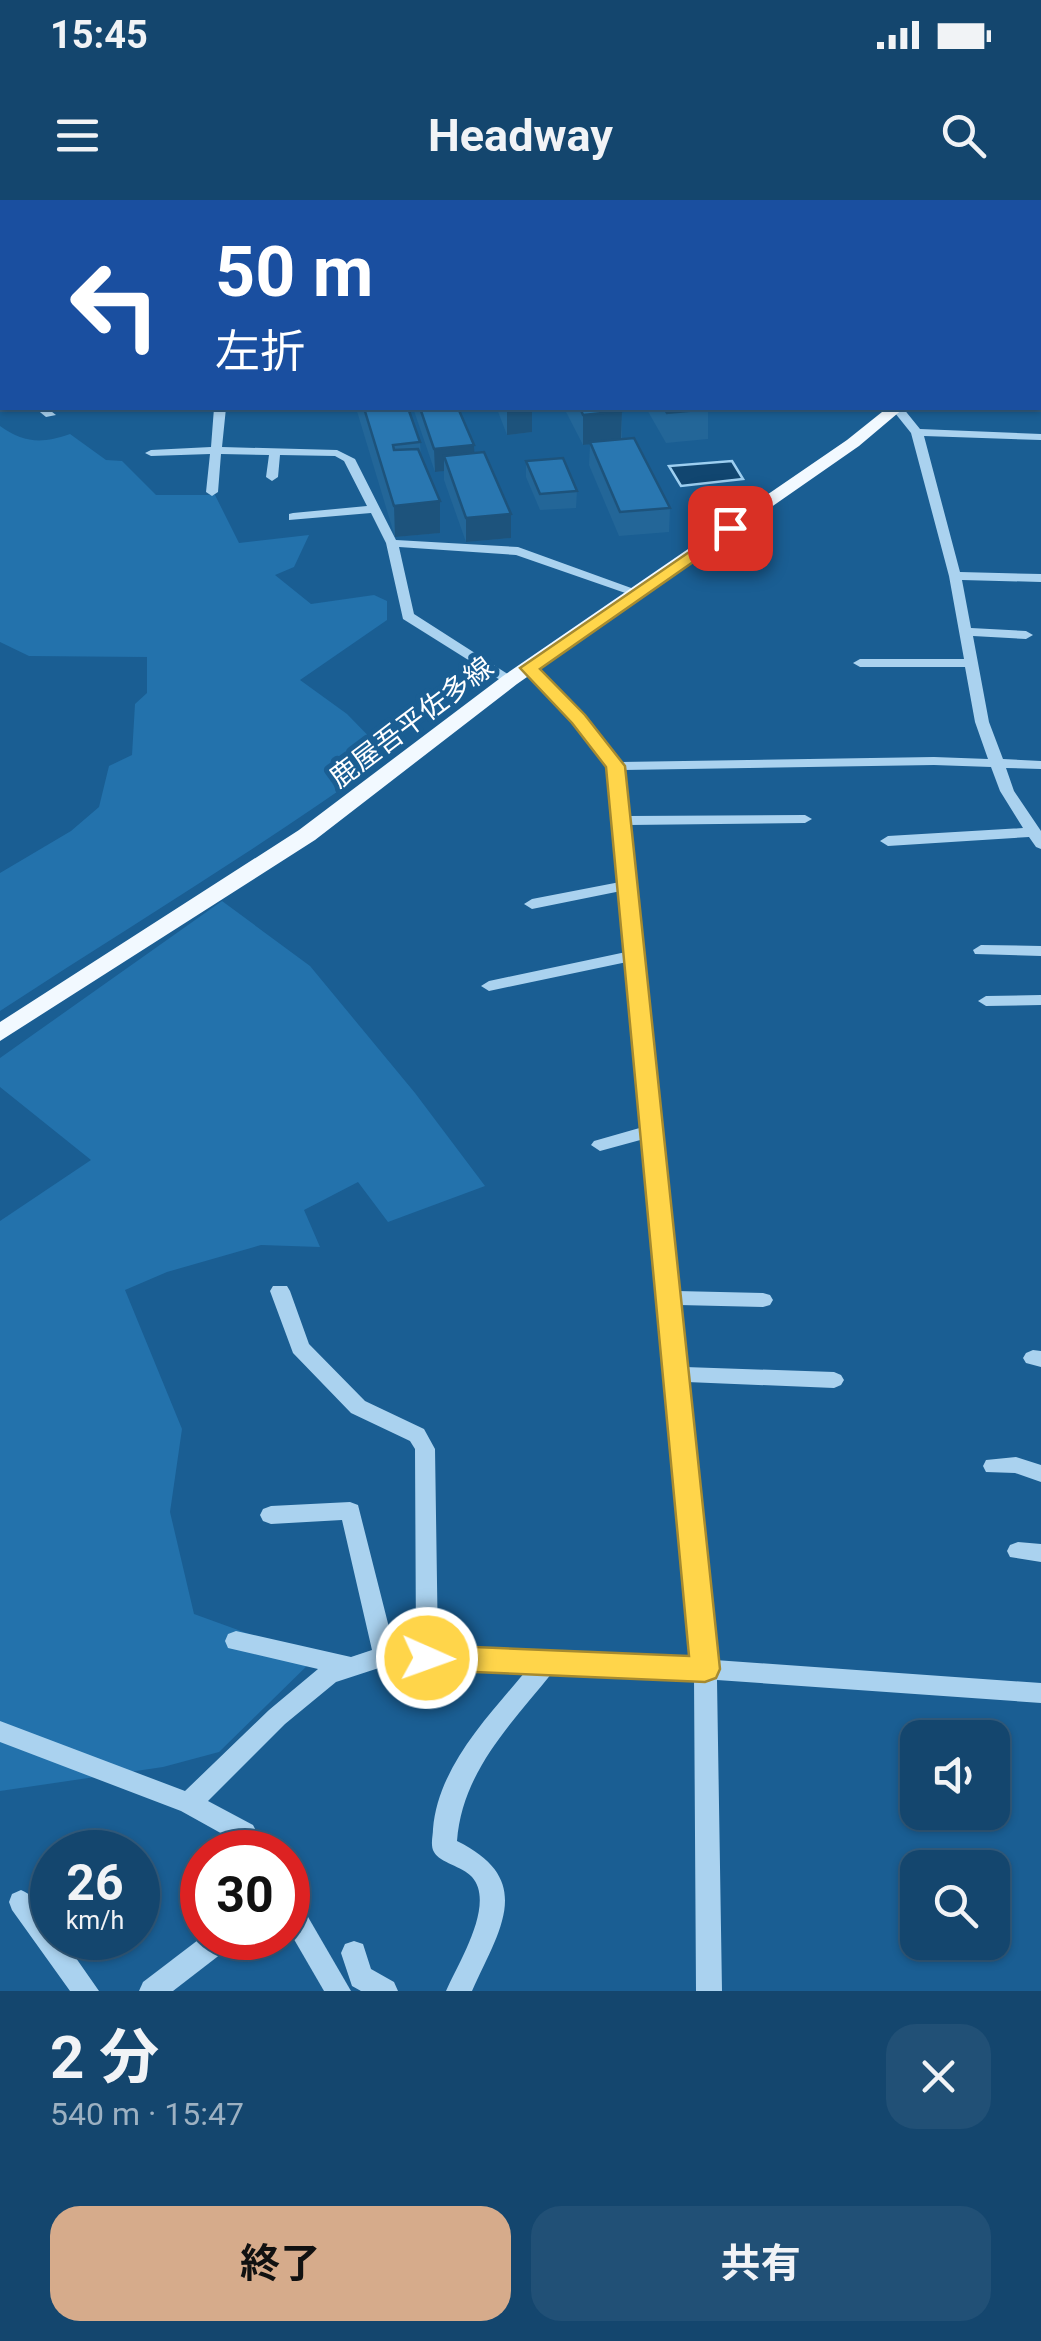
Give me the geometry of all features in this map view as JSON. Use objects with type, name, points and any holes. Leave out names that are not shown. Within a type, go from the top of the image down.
[{"type":"main road","name":"鹿屋吾平佐多線","points":[[0,1033],[307,835],[510,680],[895,410]]},
{"type":"street","points":[[212,492],[220,410]]},
{"type":"street","points":[[899,410],[917,432],[955,576],[982,722],[1008,791],[1037,838]]},
{"type":"street","points":[[917,432],[1041,437]]},
{"type":"street","points":[[272,477],[275,452]]},
{"type":"street","points":[[151,453],[337,453],[350,459],[392,542],[408,616],[510,680]]},
{"type":"street","points":[[293,517],[373,509]]},
{"type":"street","points":[[392,542],[518,551],[639,593]]},
{"type":"street","points":[[955,576],[1041,578]]},
{"type":"street","points":[[965,632],[1026,635]]},
{"type":"street","points":[[860,663],[971,664]]},
{"type":"street","points":[[529,668],[616,766],[705,1669],[709,1991]]},
{"type":"street","points":[[616,766],[1041,764]]},
{"type":"street","points":[[621,821],[805,819]]},
{"type":"street","points":[[888,840],[1037,838]]},
{"type":"street","points":[[532,904],[627,885]]},
{"type":"street","points":[[981,950],[1041,950]]},
{"type":"street","points":[[490,986],[634,956]]},
{"type":"street","points":[[986,1001],[1041,1000]]},
{"type":"street","points":[[600,1145],[650,1131]]},
{"type":"street","points":[[280,1291],[300,1348],[358,1408],[417,1435],[426,1448],[427,1658]]},
{"type":"street","points":[[666,1298],[763,1300]]},
{"type":"street","points":[[674,1374],[834,1380]]},
{"type":"street","points":[[993,1466],[1016,1465],[1041,1474]]},
{"type":"street","points":[[271,1515],[350,1511],[385,1656]]},
{"type":"street","points":[[236,1641],[351,1667]]},
{"type":"street","points":[[189,1804],[276,1717],[328,1675],[385,1656],[705,1669],[1041,1693]]},
{"type":"street","points":[[459,1991],[494,1904],[490,1882],[479,1867],[444,1847],[444,1824],[459,1777],[546,1663]]},
{"type":"street","points":[[0,1731],[189,1804],[238,1830]]},
{"type":"street","points":[[21,1902],[86,1991]]},
{"type":"street","points":[[310,1943],[338,1991]]},
{"type":"street","points":[[354,1953],[362,1977],[386,1991]]},
{"type":"street","points":[[152,1991],[192,1960]]},
{"type":"shaded area","points":[[0,426],[34,440],[70,434],[106,460],[122,461],[156,495],[215,495],[239,543],[309,535],[294,567],[275,575],[311,604],[374,595],[387,601],[387,620],[300,680],[347,714],[388,756],[0,1011],[0,873],[71,831],[99,807],[109,766],[132,755],[135,704],[147,693],[147,657],[29,656],[0,642]]},
{"type":"shaded area","points":[[732,461],[743,479],[681,486],[669,466]]},
{"type":"shaded area","points":[[222,901],[310,966],[415,1093],[485,1186],[388,1222],[358,1182],[304,1210],[320,1247],[261,1245],[167,1272],[125,1290],[182,1429],[170,1512],[194,1614],[315,1658],[219,1752],[163,1767],[0,1791],[0,1221],[91,1160],[0,1087],[0,1058]]},
{"type":"building","points":[[365,410],[409,410],[420,442],[393,445],[394,450],[418,449],[440,501],[394,506]]},
{"type":"building","points":[[421,410],[459,410],[474,445],[434,449]]},
{"type":"building","points":[[581,410],[622,411],[583,415]]},
{"type":"building","points":[[634,438],[670,508],[620,512],[590,442]]},
{"type":"building","points":[[484,452],[511,514],[466,518],[444,456]]},
{"type":"building","points":[[563,458],[577,491],[540,494],[526,461]]},
{"type":"route","points":[[427,1658],[705,1669],[616,766],[529,668],[730,528]]}]
